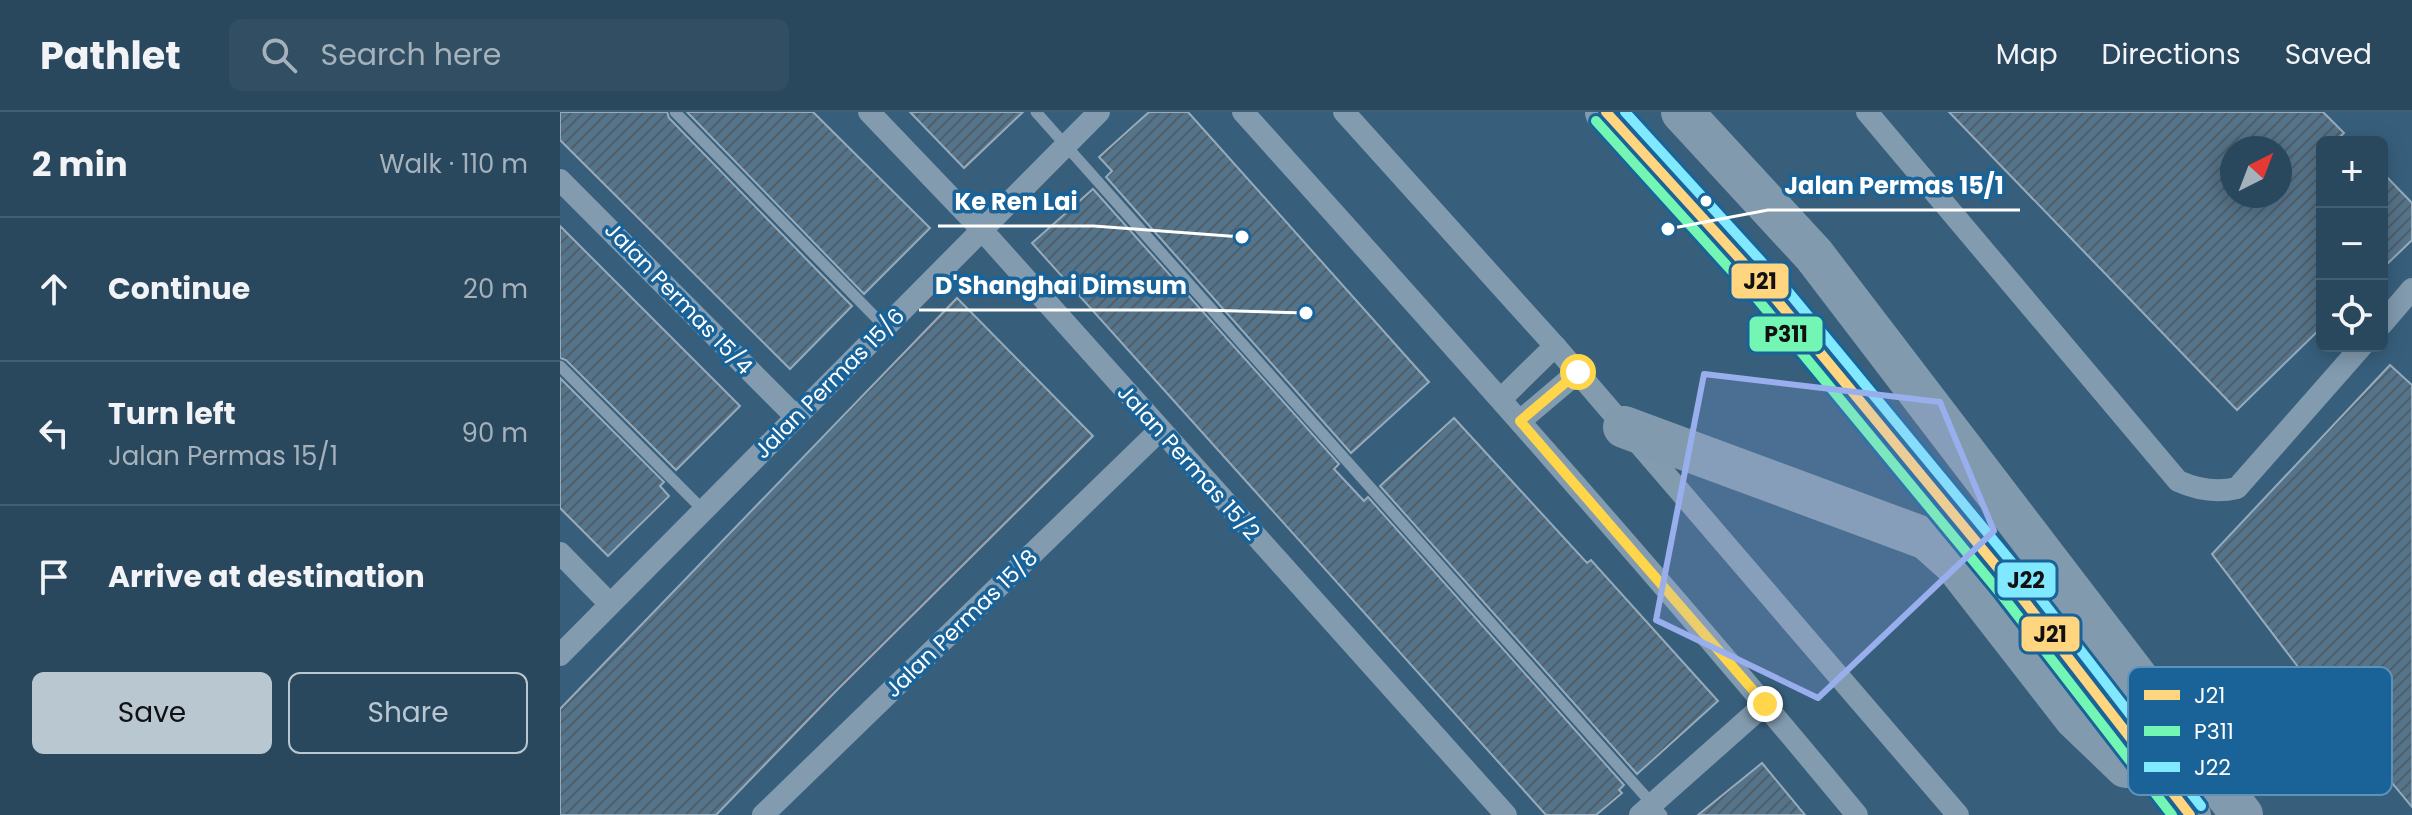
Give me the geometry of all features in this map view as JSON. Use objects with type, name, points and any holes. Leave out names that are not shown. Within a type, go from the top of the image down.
[{"type":"highway","points":[[1606,112],[1780,304],[2012,585],[2128,735]]},
{"type":"highway","points":[[1682,112],[1814,255]]},
{"type":"highway","points":[[1696,112],[1814,255],[2129,667]]},
{"type":"highway","points":[[1624,427],[1927,539],[1956,565],[2075,718],[2128,769]]},
{"type":"highway","points":[[2154,795],[2175,815]]},
{"type":"highway","points":[[2175,795],[2190,815]]},
{"type":"highway","points":[[2227,795],[2242,815]]},
{"type":"street","name":"Jalan Permas 15/2","points":[[869,112],[982,230],[1506,815]]},
{"type":"street","name":"Jalan Permas 15/6","points":[[560,655],[1099,112]]},
{"type":"street","points":[[1243,112],[1501,399],[1857,815]]},
{"type":"street","points":[[1344,112],[1578,372],[1958,815]]},
{"type":"street","points":[[1867,112],[2178,481],[2192,488],[2223,491],[2237,488],[2357,352]]},
{"type":"street","name":"Jalan Permas 15/4","points":[[560,180],[796,417]]},
{"type":"street","points":[[2388,317],[2412,289]]},
{"type":"street","points":[[1501,399],[1555,346]]},
{"type":"street","points":[[1520,421],[1578,372]]},
{"type":"street","name":"Jalan Permas 15/8","points":[[763,815],[1160,430]]},
{"type":"street","points":[[560,553],[610,604]]},
{"type":"street","points":[[1652,811],[1765,704]]},
{"type":"lane","points":[[675,112],[885,327]]},
{"type":"lane","points":[[1036,112],[1652,811]]},
{"type":"lane","points":[[560,366],[703,510]]},
{"type":"highlighted area","points":[[1704,374],[1940,402],[1994,531],[1818,698],[1656,620]]},
{"type":"building","points":[[560,112],[667,112],[669,118],[852,306],[790,369],[560,140]]},
{"type":"building","points":[[687,112],[813,112],[930,228],[864,294]]},
{"type":"building","points":[[910,112],[1023,112],[964,168]]},
{"type":"building","points":[[1149,112],[1188,112],[1429,382],[1351,453],[1106,177],[1112,171],[1099,157]]},
{"type":"building","points":[[1949,112],[2323,112],[2344,133],[2341,136],[2316,136],[2316,333],[2237,410]]},
{"type":"building","points":[[2388,178],[2412,203],[2412,240],[2388,263]]},
{"type":"building","points":[[1093,189],[1339,464],[1334,469],[1364,501],[1368,497],[1624,785],[1619,790],[1622,793],[1596,815],[1546,815],[1032,243]]},
{"type":"building","points":[[560,226],[740,406],[676,470],[566,360],[560,358]]},
{"type":"building","points":[[957,298],[1093,436],[716,815],[560,815],[560,709]]},
{"type":"building","points":[[2390,365],[2412,385],[2412,807],[2392,783],[2392,667],[2298,667],[2212,554]]},
{"type":"building","points":[[560,378],[664,482],[660,486],[669,496],[608,556],[560,508]]},
{"type":"building","points":[[1454,418],[1587,563],[1591,560],[1718,701],[1637,774],[1380,486]]},
{"type":"building","points":[[1762,763],[1805,815],[1698,815]]},
{"type":"transit line","name":"J21","points":[[1606,112],[1770,292],[2012,585],[2128,735]]},
{"type":"transit line","name":"J22","points":[[1625,112],[1781,283],[2023,576],[2128,712]]},
{"type":"transit line","name":"P311","points":[[1596,121],[1759,301],[2001,594],[2128,758]]},
{"type":"transit line","name":"P311","points":[[2157,795],[2172,815]]},
{"type":"transit line","name":"J21","points":[[2175,795],[2190,815]]},
{"type":"transit line","name":"J22","points":[[2192,795],[2201,806]]},
{"type":"place","name":"Jalan Permas 15/1","points":[[1668,229]]},
{"type":"place","name":"Ke Ren Lai","points":[[1242,237]]},
{"type":"place","name":"D'Shanghai Dimsum","points":[[1306,313]]},
{"type":"route","points":[[1578,372],[1520,421],[1765,704]]}]
